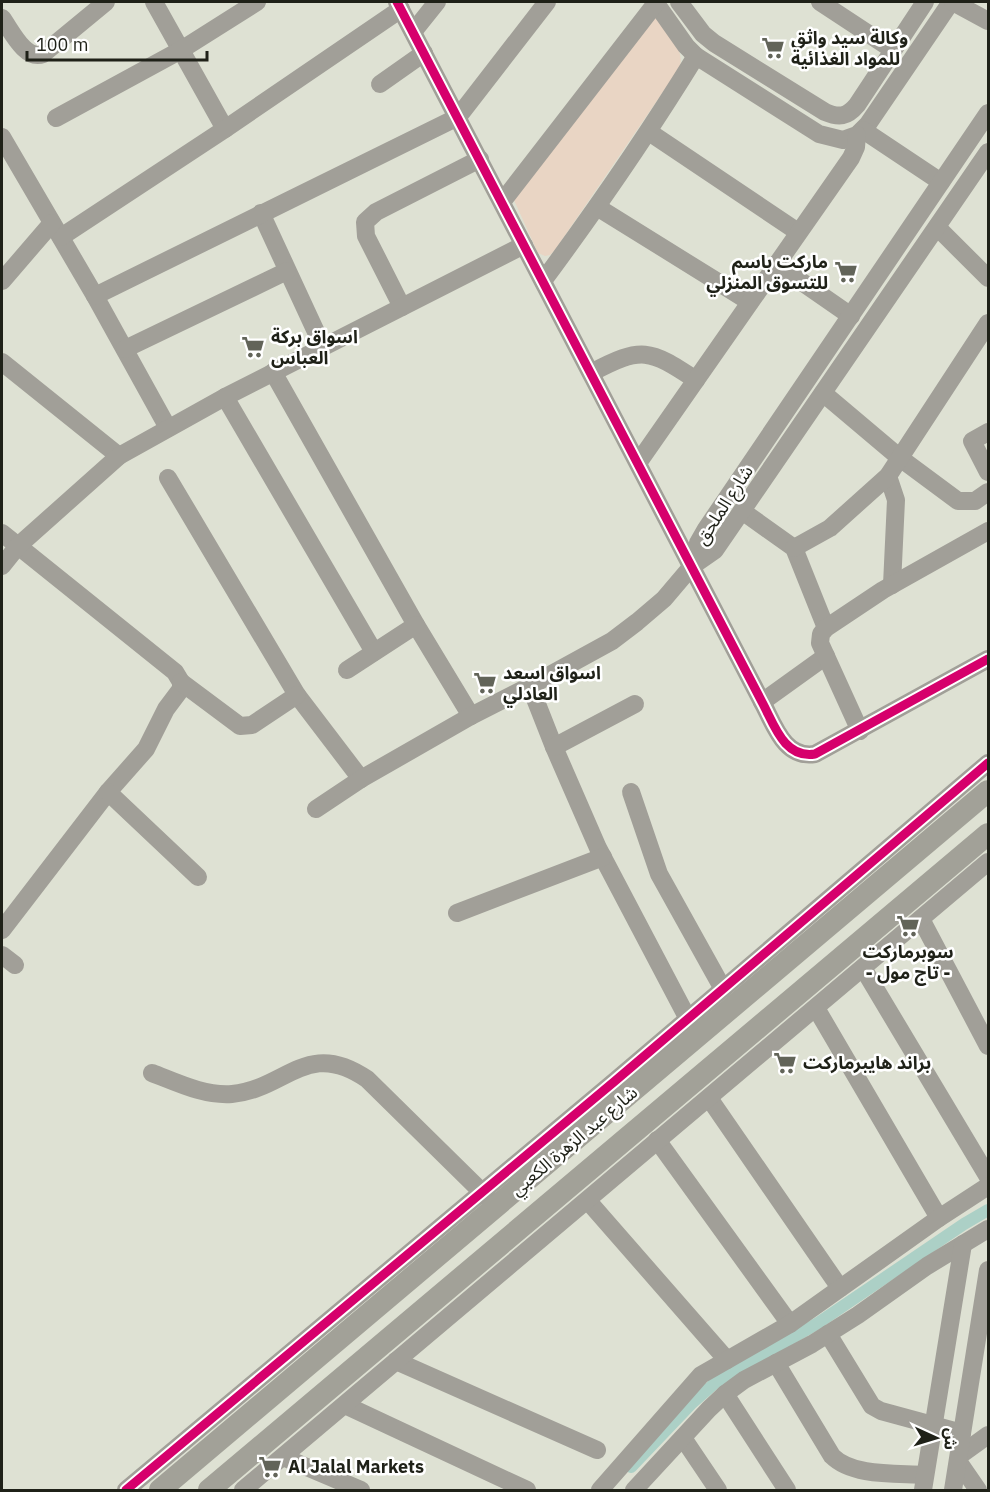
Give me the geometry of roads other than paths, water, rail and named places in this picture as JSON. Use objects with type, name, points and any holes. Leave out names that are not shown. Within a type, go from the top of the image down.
[{"type":"main road","name":"شارع عبد الزهرة الكعبي","points":[[160,1491],[489,1199],[818,934],[988,791]]},
{"type":"main road","name":"شارع عبد الزهرة الكعبي","points":[[209,1491],[988,834]]},
{"type":"main road","points":[[870,890],[868,903],[874,915],[886,921]]},
{"type":"main road","points":[[818,934],[824,934],[835,941],[839,946],[841,958]]},
{"type":"street","points":[[2,18],[29,53],[38,56],[106,2]]},
{"type":"street","points":[[154,2],[225,129]]},
{"type":"street","points":[[56,118],[181,50],[257,2]]},
{"type":"street","points":[[413,32],[437,2]]},
{"type":"street","points":[[95,296],[458,117],[547,2]]},
{"type":"street","points":[[502,202],[655,2],[686,46],[696,56],[819,134],[843,140],[860,133]]},
{"type":"street","points":[[679,2],[703,34],[714,43],[832,116],[845,116],[852,112],[925,2]]},
{"type":"street","points":[[820,2],[893,50]]},
{"type":"street","points":[[638,463],[851,158],[860,133],[952,2],[988,21]]},
{"type":"street","points":[[2,281],[57,230],[225,129],[399,5],[762,702],[789,748],[804,755],[815,754],[988,659]]},
{"type":"street","points":[[380,84],[424,53]]},
{"type":"street","points":[[543,281],[649,132],[696,56]]},
{"type":"street","name":"شارع الملحق","points":[[692,566],[701,536],[988,113]]},
{"type":"street","points":[[649,132],[798,232]]},
{"type":"street","points":[[860,133],[941,182]]},
{"type":"street","points":[[2,137],[95,296],[168,428]]},
{"type":"street","name":"شارع الملحق","points":[[692,566],[715,550],[988,152]]},
{"type":"street","points":[[402,307],[366,236],[365,222],[376,212],[480,159]]},
{"type":"street","points":[[597,207],[750,302]]},
{"type":"street","points":[[261,213],[323,347]]},
{"type":"street","points":[[937,227],[988,278]]},
{"type":"street","points":[[2,566],[18,546],[119,456],[225,397],[524,245]]},
{"type":"street","points":[[776,264],[851,315]]},
{"type":"street","points":[[124,349],[287,271]]},
{"type":"street","points":[[794,548],[830,528],[888,476],[982,350],[988,323]]},
{"type":"street","points":[[591,373],[628,355],[644,354],[664,359],[696,380]]},
{"type":"street","points":[[2,362],[119,456]]},
{"type":"street","points":[[273,372],[416,625],[471,716]]},
{"type":"street","points":[[823,393],[900,458],[958,501],[975,501],[988,492]]},
{"type":"street","points":[[225,397],[374,652]]},
{"type":"street","points":[[988,432],[972,441],[988,472]]},
{"type":"street","points":[[888,476],[896,500],[892,585]]},
{"type":"street","points":[[168,478],[297,695],[361,779]]},
{"type":"street","points":[[742,511],[794,548],[826,628]]},
{"type":"street","points":[[860,731],[820,643],[821,634],[826,628],[892,585],[988,531]]},
{"type":"street","points":[[2,533],[175,672],[181,682],[240,726],[252,725],[297,695]]},
{"type":"street","points":[[316,809],[361,779],[471,716],[612,641],[664,598],[692,566]]},
{"type":"street","points":[[347,670],[416,625]]},
{"type":"street","points":[[762,702],[826,656]]},
{"type":"street","points":[[2,930],[108,792],[146,749],[166,709],[180,689],[181,682]]},
{"type":"street","points":[[530,686],[554,747],[603,857],[688,1019]]},
{"type":"street","points":[[554,747],[635,704]]},
{"type":"street","points":[[126,1491],[489,1199],[688,1019],[988,764]]},
{"type":"street","points":[[108,792],[198,877]]},
{"type":"street","points":[[631,792],[659,874],[723,989]]},
{"type":"street","points":[[457,914],[603,857]]},
{"type":"street","points":[[243,1491],[988,862]]},
{"type":"street","points":[[921,919],[988,1046]]},
{"type":"street","points":[[863,968],[988,1177]]},
{"type":"street","points":[[816,1008],[939,1218]]},
{"type":"street","points":[[152,1073],[203,1092],[225,1094],[257,1088],[292,1070],[311,1064],[331,1064],[350,1069],[367,1079],[489,1199]]},
{"type":"street","points":[[709,1098],[840,1288]]},
{"type":"street","points":[[657,1140],[790,1324]]},
{"type":"street","points":[[600,1491],[701,1375],[790,1324],[988,1186]]},
{"type":"street","points":[[588,1201],[727,1360]]},
{"type":"street","points":[[634,1491],[709,1408],[725,1394],[744,1380],[828,1334],[927,1266],[988,1228]]},
{"type":"street","points":[[776,1363],[839,1464],[848,1468],[924,1483],[963,1244]]},
{"type":"street","points":[[953,1491],[987,1289],[988,1270]]},
{"type":"street","points":[[828,1334],[872,1406],[881,1411],[962,1433]]},
{"type":"street","points":[[396,1362],[597,1450]]},
{"type":"street","points":[[971,1376],[988,1364]]},
{"type":"street","points":[[725,1394],[788,1491]]},
{"type":"street","points":[[345,1405],[527,1491]]},
{"type":"street","points":[[958,1458],[988,1436]]},
{"type":"street","points":[[683,1438],[718,1491]]},
{"type":"street","points":[[283,1457],[361,1491]]},
{"type":"street","points":[[958,1458],[978,1491]]},
{"type":"waterway","points":[[631,1467],[691,1404],[715,1383],[818,1323],[988,1210]]},
{"type":"place","name":"وكالة سيد واثق للمواد الغذائية","points":[[773,48]]},
{"type":"place","name":"ماركت باسم للتسوق المنزلي","points":[[846,272]]},
{"type":"place","name":"اسواق بركة العباس","points":[[253,347]]},
{"type":"place","name":"اسواق اسعد العادلي","points":[[485,683]]},
{"type":"place","name":"سوبرماركت - تاج مول -","points":[[908,926]]},
{"type":"place","name":"براند هايبرماركت","points":[[785,1063]]},
{"type":"place","name":"Al Jalal Markets","points":[[270,1467]]}]
